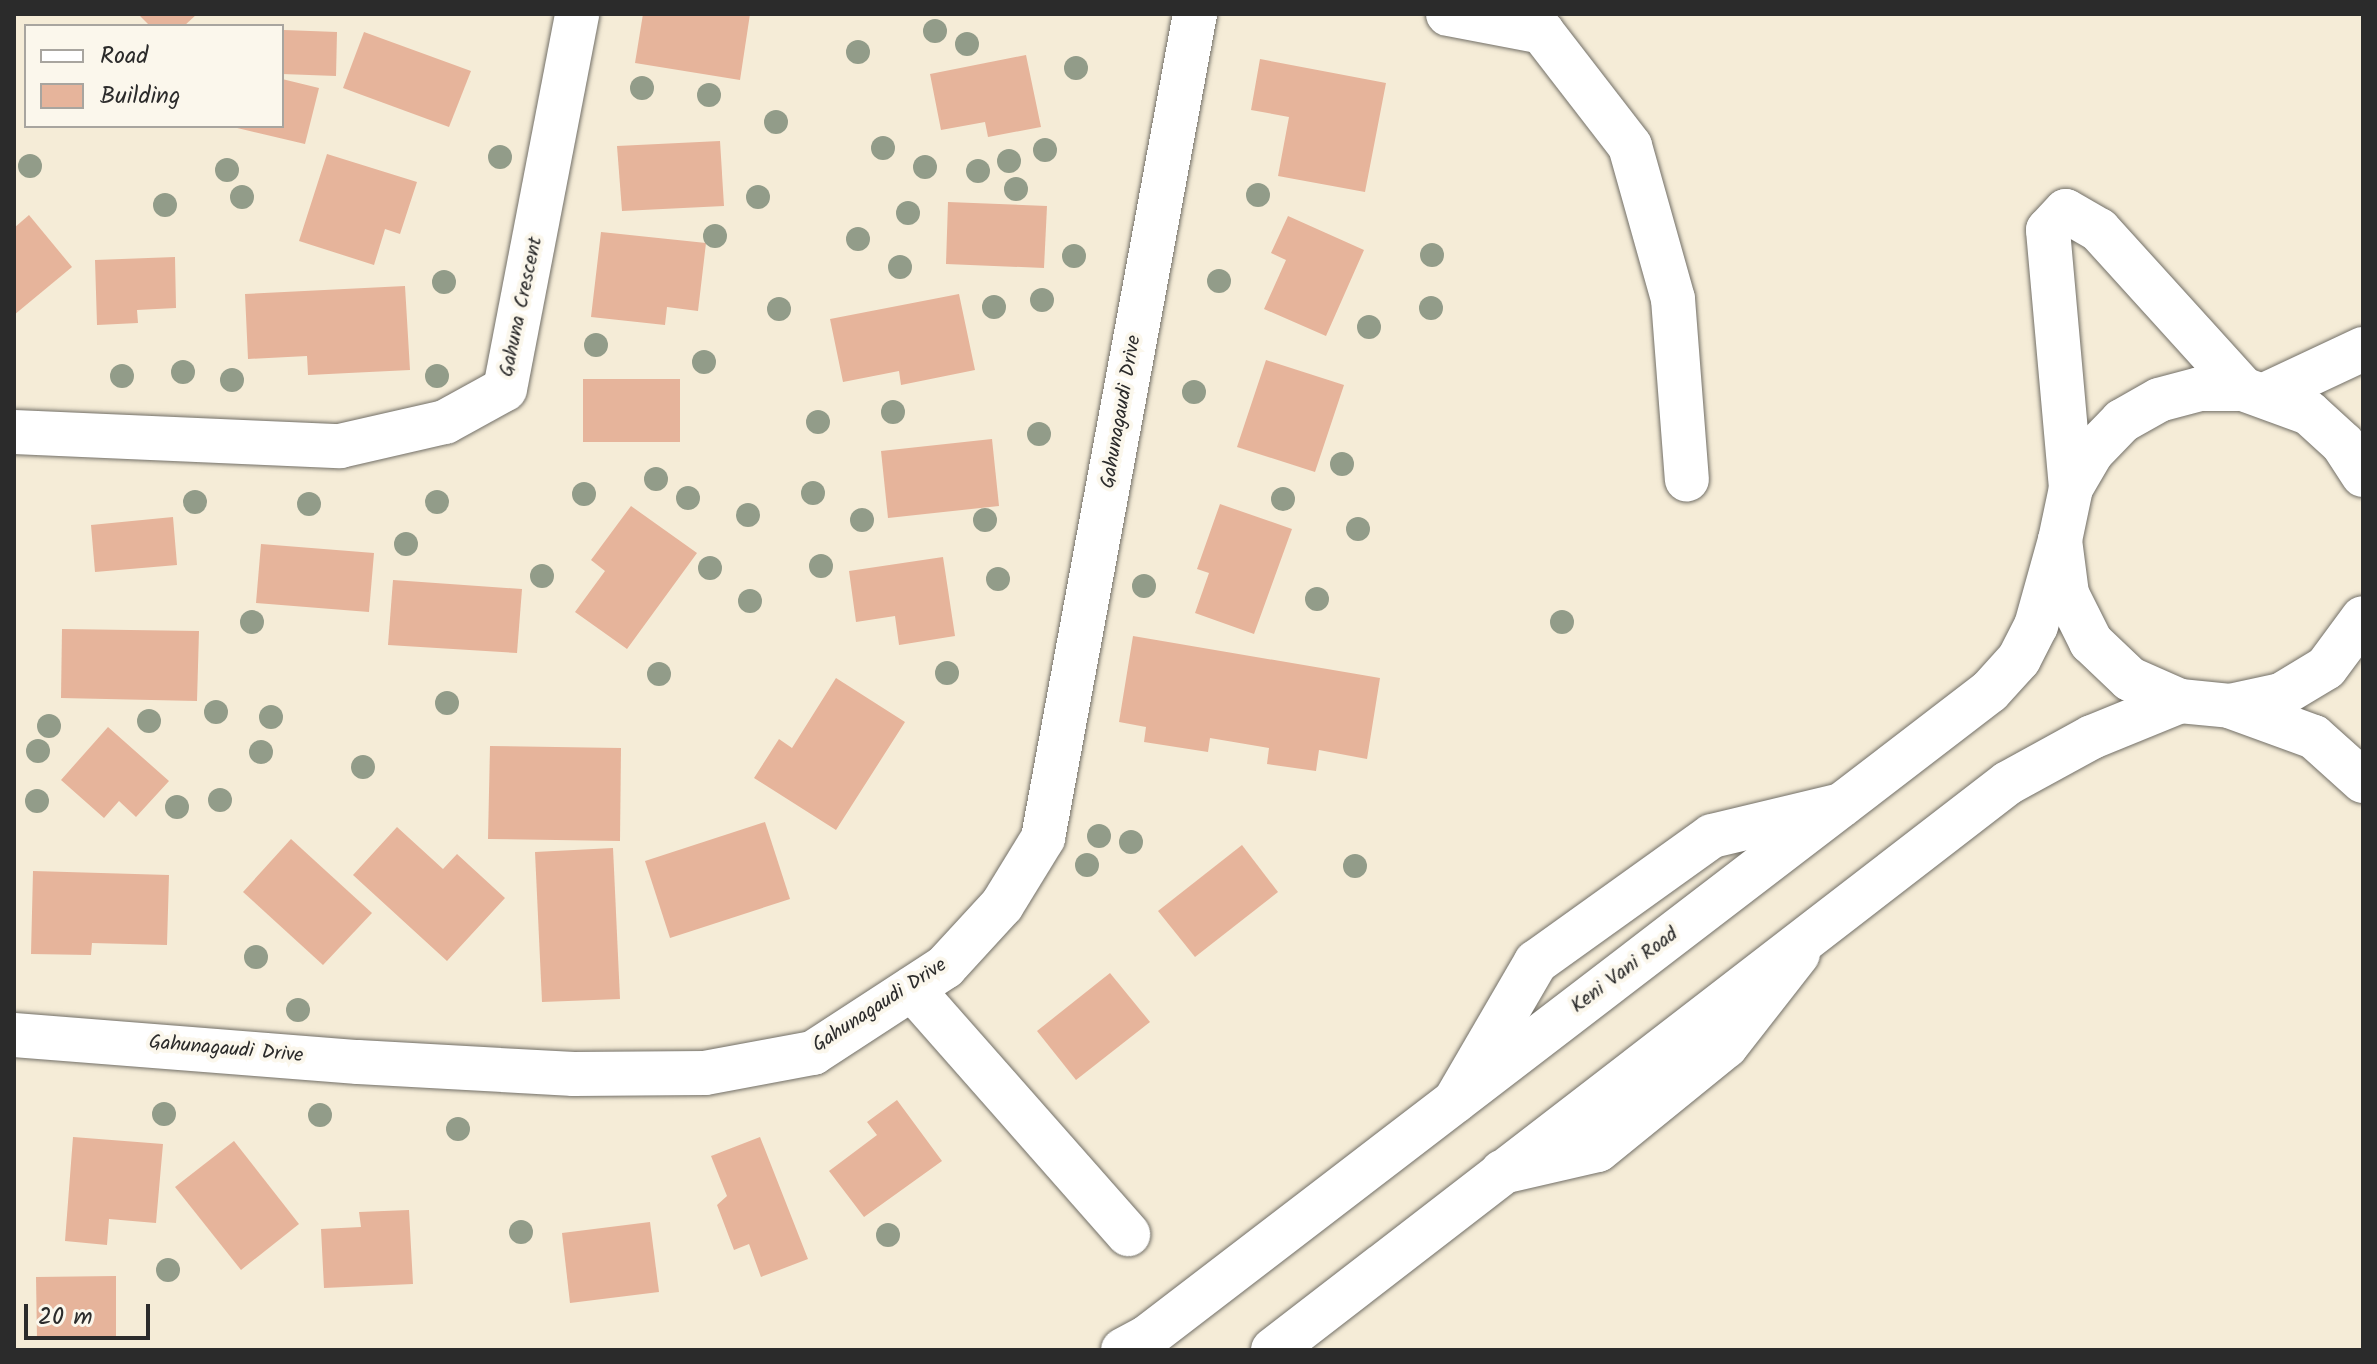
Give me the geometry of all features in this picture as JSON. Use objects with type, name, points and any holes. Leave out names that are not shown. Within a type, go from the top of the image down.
[{"type":"street","name":"Gahuna Crescent","points":[[14,432],[340,446],[445,422],[505,389],[577,14]]},
{"type":"street","name":"Gahunagaudi Drive","points":[[14,1035],[358,1062],[574,1074],[705,1073],[813,1053],[945,967],[1002,905],[1043,838],[1195,14]]},
{"type":"street","points":[[1448,14],[1542,32],[1630,146],[1673,299],[1687,479]]},
{"type":"street","points":[[2071,488],[2048,230],[2066,211],[2099,230],[2255,392]]},
{"type":"street","points":[[2255,392],[2363,349]]},
{"type":"street","points":[[2071,488],[2092,452],[2122,421],[2159,400],[2200,389],[2255,392],[2309,413],[2343,444],[2363,475]]},
{"type":"street","name":"Keni Vani Road","points":[[1123,1350],[1146,1338],[1990,691],[2019,659],[2036,626],[2071,488]]},
{"type":"street","points":[[2060,540],[2067,594],[2091,642],[2130,679],[2180,701],[2230,706],[2314,737],[2363,781]]},
{"type":"street","points":[[2230,706],[2281,695],[2326,668],[2363,618]]},
{"type":"street","points":[[1273,1350],[2008,783],[2092,737],[2180,701]]},
{"type":"street","points":[[1455,1101],[1536,962],[1712,836],[1841,805]]},
{"type":"street","points":[[912,989],[1128,1234]]},
{"type":"building","points":[[138,14],[197,14],[186,24],[148,24]]},
{"type":"building","points":[[643,14],[750,14],[740,80],[635,63]]},
{"type":"building","points":[[284,30],[337,32],[336,76],[284,74]]},
{"type":"building","points":[[364,32],[471,71],[449,127],[343,88]]},
{"type":"building","points":[[1026,55],[1041,127],[988,137],[985,122],[941,130],[930,74]]},
{"type":"building","points":[[1260,59],[1386,83],[1365,192],[1278,176],[1289,117],[1251,110]]},
{"type":"building","points":[[284,79],[319,88],[305,144],[237,128],[284,128]]},
{"type":"building","points":[[720,141],[724,206],[622,211],[617,146]]},
{"type":"building","points":[[327,154],[417,182],[400,234],[385,229],[374,265],[299,241]]},
{"type":"building","points":[[948,202],[1047,206],[1044,268],[946,264]]},
{"type":"building","points":[[29,215],[72,267],[14,315],[14,228]]},
{"type":"building","points":[[1288,216],[1364,250],[1326,336],[1264,309],[1286,260],[1271,253]]},
{"type":"building","points":[[601,232],[706,243],[698,311],[667,307],[665,325],[591,317]]},
{"type":"building","points":[[175,257],[176,308],[137,310],[138,323],[97,325],[95,260]]},
{"type":"building","points":[[405,286],[410,370],[308,375],[307,356],[248,359],[245,294]]},
{"type":"building","points":[[959,294],[975,370],[901,385],[899,371],[843,382],[830,319]]},
{"type":"building","points":[[1266,360],[1344,385],[1315,472],[1237,447]]},
{"type":"building","points":[[583,379],[680,379],[680,442],[583,442]]},
{"type":"building","points":[[992,439],[999,506],[888,518],[881,451]]},
{"type":"building","points":[[1220,504],[1292,529],[1254,634],[1195,613],[1209,573],[1197,569]]},
{"type":"building","points":[[631,506],[697,553],[627,649],[575,612],[605,571],[591,560]]},
{"type":"building","points":[[173,517],[177,565],[95,572],[91,525]]},
{"type":"building","points":[[261,544],[374,553],[369,612],[256,603]]},
{"type":"building","points":[[943,557],[955,636],[899,645],[895,616],[856,622],[849,571]]},
{"type":"building","points":[[393,580],[522,589],[517,653],[388,645]]},
{"type":"building","points":[[62,629],[199,631],[197,701],[61,698]]},
{"type":"building","points":[[1133,636],[1380,678],[1367,759],[1319,750],[1316,771],[1267,764],[1269,748],[1210,738],[1208,752],[1144,742],[1146,727],[1119,722]]},
{"type":"building","points":[[836,678],[905,722],[836,830],[754,778],[779,739],[792,748]]},
{"type":"building","points":[[108,727],[169,781],[136,817],[119,801],[104,818],[61,780]]},
{"type":"building","points":[[490,746],[621,748],[620,841],[488,839]]},
{"type":"building","points":[[765,822],[790,899],[670,938],[645,861]]},
{"type":"building","points":[[397,827],[443,869],[457,854],[505,898],[447,961],[353,875]]},
{"type":"building","points":[[291,839],[372,913],[323,965],[243,892]]},
{"type":"building","points":[[1242,845],[1278,892],[1195,957],[1158,911]]},
{"type":"building","points":[[613,848],[620,999],[542,1002],[535,852]]},
{"type":"building","points":[[33,871],[169,875],[167,945],[92,943],[91,955],[31,954]]},
{"type":"building","points":[[1110,973],[1150,1022],[1076,1080],[1037,1031]]},
{"type":"building","points":[[897,1100],[942,1161],[864,1217],[829,1171],[877,1135],[867,1122]]},
{"type":"building","points":[[73,1137],[163,1144],[156,1223],[109,1219],[107,1245],[65,1241]]},
{"type":"building","points":[[760,1137],[808,1259],[761,1277],[749,1244],[734,1250],[717,1205],[727,1196],[711,1156]]},
{"type":"building","points":[[234,1141],[299,1224],[241,1270],[175,1187]]},
{"type":"building","points":[[409,1210],[413,1284],[324,1288],[321,1229],[361,1227],[359,1212]]},
{"type":"building","points":[[650,1222],[659,1292],[570,1303],[562,1233]]},
{"type":"building","points":[[116,1276],[116,1338],[37,1338],[36,1277]]}]
